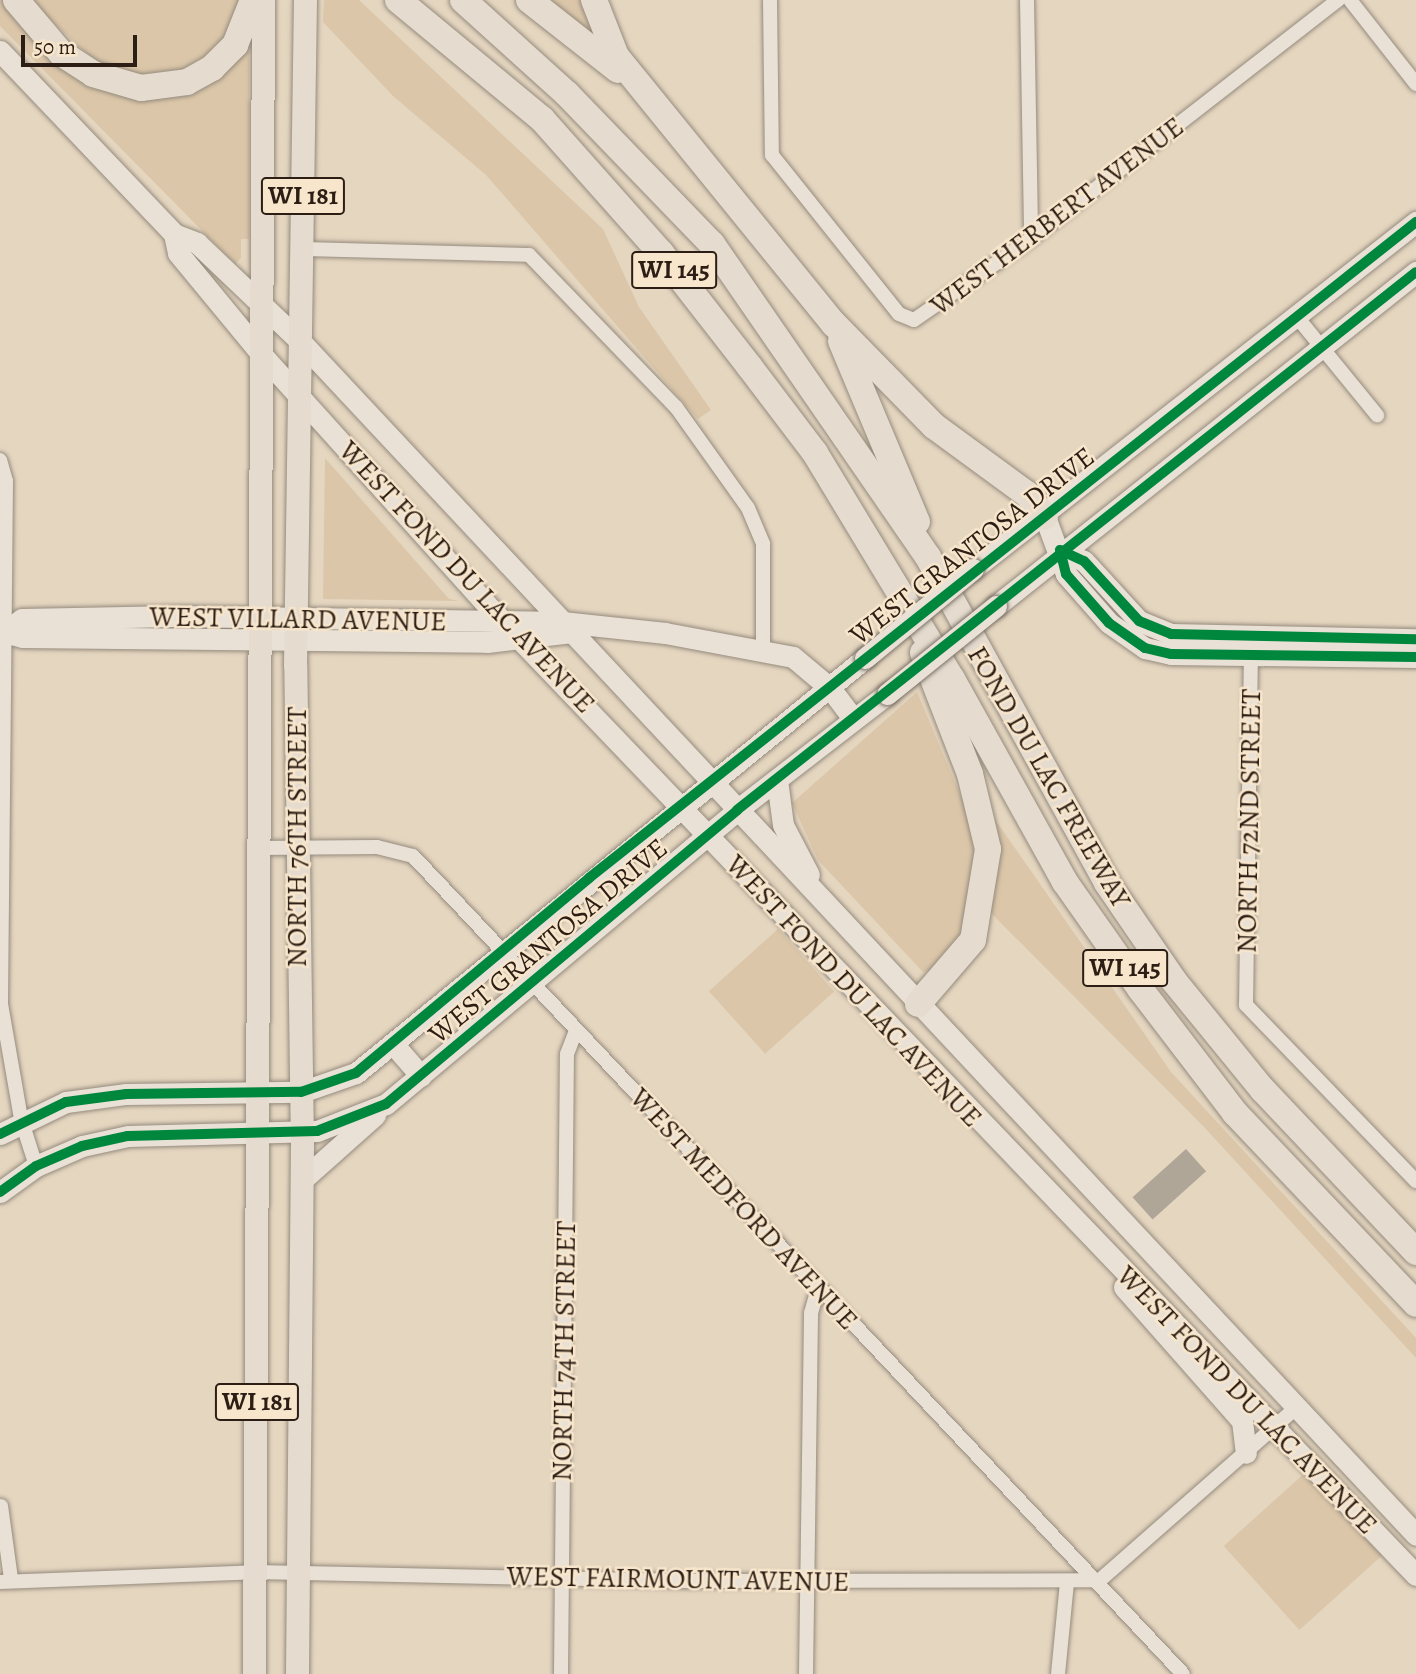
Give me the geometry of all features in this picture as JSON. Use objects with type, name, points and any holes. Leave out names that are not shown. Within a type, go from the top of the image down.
[{"type":"highway","points":[[16,0],[61,53],[93,74],[141,88],[187,82],[212,68],[235,45],[253,0]]},
{"type":"highway","name":"FOND DU LAC FREEWAY","points":[[398,0],[542,119],[661,253],[815,453],[896,587],[1065,882],[1141,990],[1235,1113],[1416,1304]]},
{"type":"highway","name":"FOND DU LAC FREEWAY","points":[[463,0],[567,94],[712,244],[928,557],[1107,883],[1174,981],[1263,1090],[1416,1252]]},
{"type":"highway","points":[[529,0],[649,100]]},
{"type":"highway","points":[[594,0],[616,55],[649,100],[834,324],[934,426],[1027,494],[1045,517]]},
{"type":"highway","points":[[834,324],[928,557]]},
{"type":"highway","points":[[896,587],[970,774],[988,849],[973,940],[918,1004]]},
{"type":"main road","name":"NORTH 76TH STREET","points":[[254,1674],[262,1094],[258,848],[263,0]]},
{"type":"main road","name":"NORTH 76TH STREET","points":[[297,1674],[302,1130],[295,850],[305,0]]},
{"type":"street","name":"WEST HERBERT AVENUE","points":[[770,0],[772,155],[900,314],[914,320],[1031,239],[1338,0]]},
{"type":"street","points":[[1027,0],[1031,239]]},
{"type":"street","points":[[1350,0],[1416,84]]},
{"type":"street","name":"WEST FOND DU LAC AVENUE","points":[[0,51],[174,234],[197,243],[300,341],[576,628],[711,783],[833,916],[1416,1535]]},
{"type":"street","name":"WEST GRANTOSA DRIVE","points":[[0,1135],[21,1119],[66,1102],[126,1094],[301,1092],[356,1073],[394,1045],[507,948],[973,569],[1045,517],[1416,222]]},
{"type":"street","name":"WEST FOND DU LAC AVENUE","points":[[174,234],[178,253],[262,355],[503,622],[681,805],[1122,1272],[1277,1427],[1416,1575]]},
{"type":"street","points":[[302,249],[529,255],[676,407],[756,524],[764,566],[763,649]]},
{"type":"street","name":"WEST GRANTOSA DRIVE","points":[[0,1192],[36,1166],[82,1146],[128,1136],[302,1130],[338,1125],[386,1104],[534,985],[737,810],[887,694],[1060,550],[1416,272]]},
{"type":"street","points":[[1297,317],[1377,415]]},
{"type":"street","points":[[0,460],[6,481],[1,1004],[21,1119],[36,1166]]},
{"type":"street","points":[[1045,517],[1060,550],[1066,574],[1132,641],[1171,654],[1251,645],[1416,639]]},
{"type":"street","name":"WEST VILLARD AVENUE","points":[[3,631],[22,619],[298,629],[522,641],[576,628]]},
{"type":"street","name":"WEST VILLARD AVENUE","points":[[298,629],[503,622],[763,649],[793,657],[830,688],[853,719]]},
{"type":"street","points":[[1251,645],[1416,657]]},
{"type":"street","name":"NORTH 72ND STREET","points":[[1251,645],[1247,1005],[1416,1181]]},
{"type":"street","points":[[777,780],[783,825],[833,916]]},
{"type":"street","name":"WEST MEDFORD AVENUE","points":[[258,848],[295,850],[377,847],[413,856],[507,948],[534,985],[818,1289],[1100,1580],[1183,1674]]},
{"type":"street","points":[[907,1046],[918,1004]]},
{"type":"street","name":"NORTH 74TH STREET","points":[[561,1674],[567,1054],[576,1030]]},
{"type":"street","points":[[394,1045],[421,1076]]},
{"type":"street","points":[[302,1180],[386,1104]]},
{"type":"street","points":[[1122,1272],[1126,1296],[1242,1421],[1246,1453]]},
{"type":"street","points":[[806,1674],[811,1314],[818,1289]]},
{"type":"street","points":[[1100,1580],[1296,1408]]},
{"type":"street","points":[[1,1506],[6,1580]]},
{"type":"street","name":"WEST FAIRMOUNT AVENUE","points":[[6,1580],[255,1572],[806,1582],[1067,1583],[1100,1580]]},
{"type":"street","points":[[1058,1674],[1067,1583]]},
{"type":"shaded area","points":[[0,0],[10,0],[29,26],[152,92],[249,42],[249,239],[241,239],[241,258],[235,264],[0,26]]},
{"type":"shaded area","points":[[29,0],[247,0],[219,48],[178,73],[152,76],[100,66]]},
{"type":"shaded area","points":[[324,0],[359,0],[603,229],[639,307],[711,410],[698,419],[486,175],[393,96],[323,22]]},
{"type":"shaded area","points":[[537,0],[585,0],[596,41]]},
{"type":"shaded area","points":[[325,458],[449,599],[459,601],[323,599]]},
{"type":"shaded area","points":[[917,692],[975,830],[974,912],[941,967],[923,972],[818,860],[792,803]]},
{"type":"shaded area","points":[[994,818],[1171,1072],[1416,1338],[1416,1358],[1205,1128],[990,912]]},
{"type":"shaded area","points":[[778,929],[834,991],[765,1054],[709,991]]},
{"type":"shaded area","points":[[1307,1471],[1383,1555],[1299,1630],[1224,1546]]},
{"type":"building","points":[[1186,1149],[1206,1171],[1153,1219],[1132,1197]]},
{"type":"cycle path","points":[[0,1134],[66,1102],[126,1094],[301,1092],[356,1073],[589,878],[1416,222]]},
{"type":"cycle path","points":[[0,1192],[36,1166],[82,1146],[128,1136],[317,1131],[386,1104],[737,810],[1416,272]]},
{"type":"cycle path","points":[[1060,550],[1066,574],[1109,623],[1145,648],[1171,654],[1416,657]]},
{"type":"cycle path","points":[[1060,550],[1084,561],[1139,621],[1171,634],[1416,639]]}]
